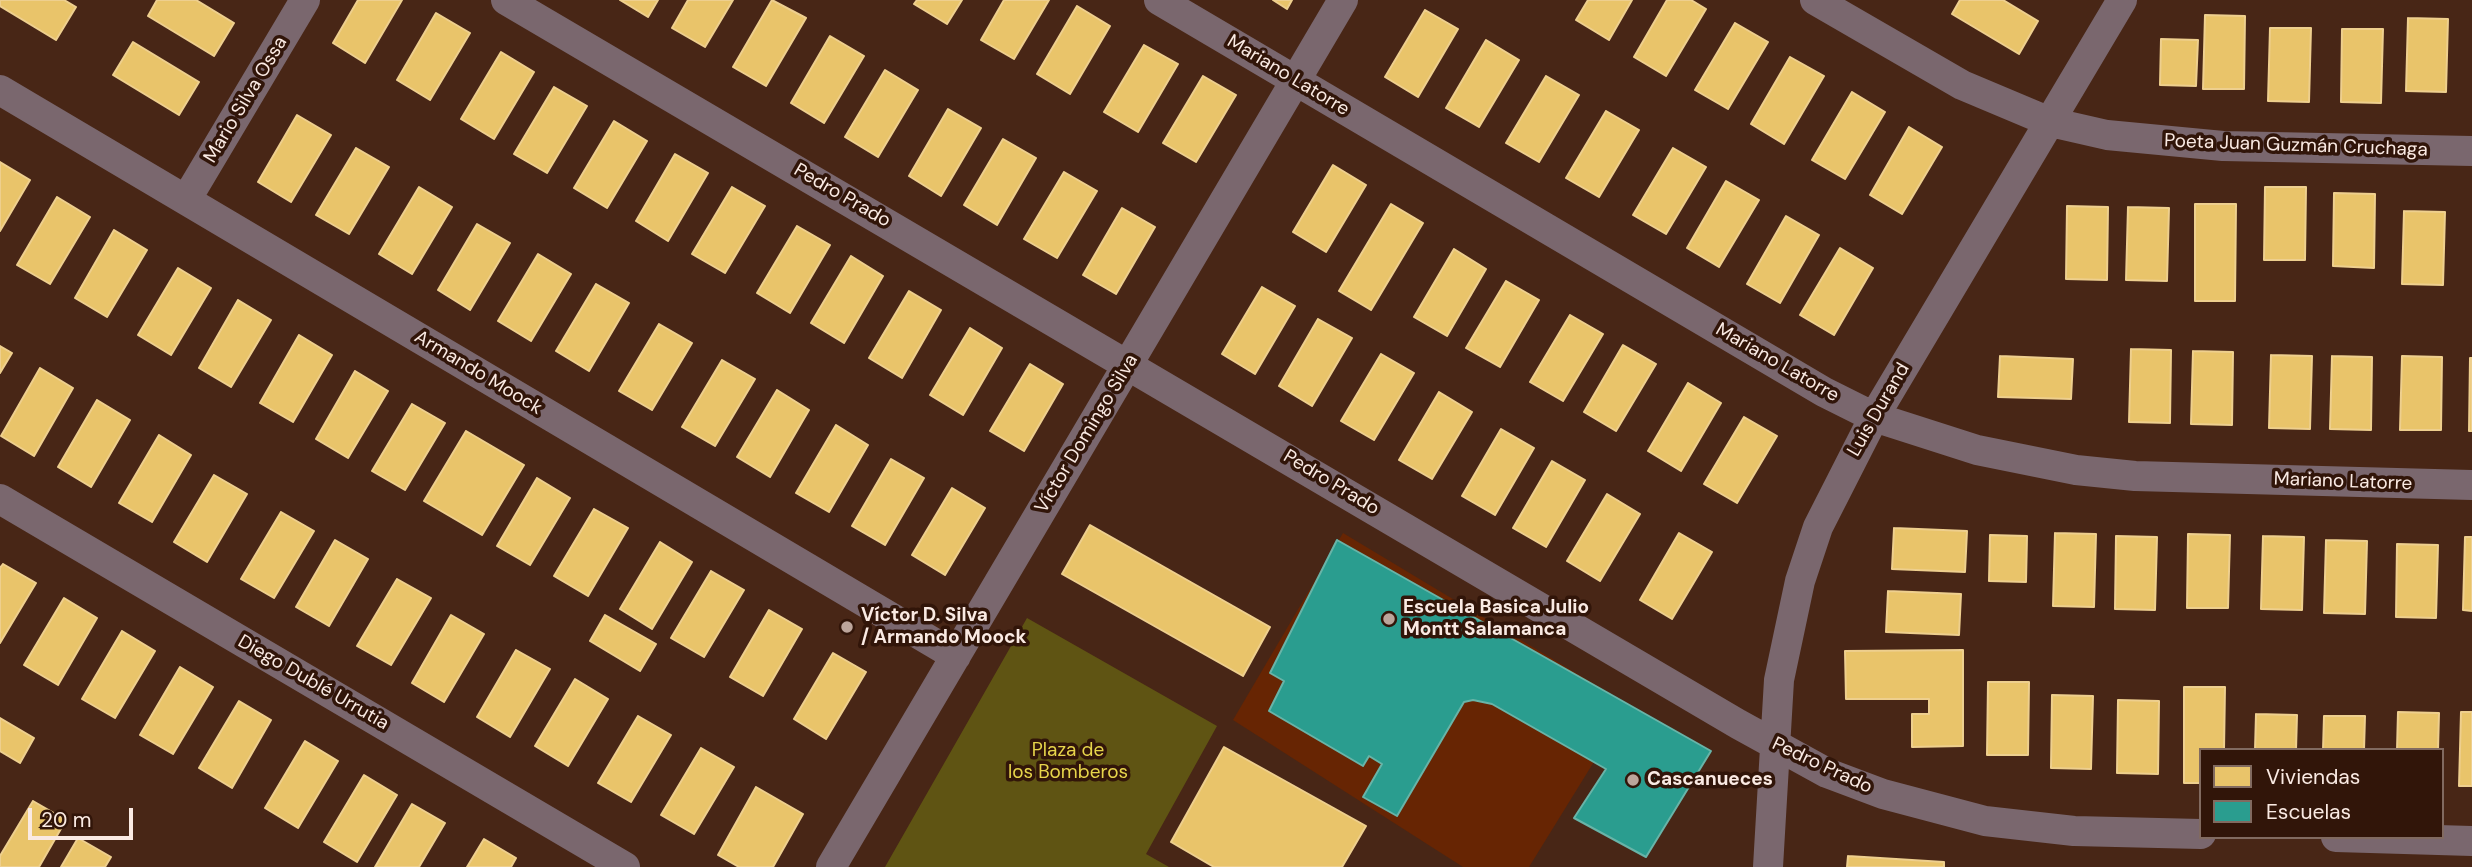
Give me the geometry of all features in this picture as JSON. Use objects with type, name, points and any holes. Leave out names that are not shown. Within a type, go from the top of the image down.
[{"type":"street","name":"Mario Silva Ossa","points":[[186,200],[305,0]]},
{"type":"street","name":"Pedro Prado","points":[[506,0],[1827,773],[1883,794],[1985,821],[2074,831],[2199,834]]},
{"type":"street","name":"Mariano Latorre","points":[[1159,0],[1824,392],[1874,417],[1978,450],[2076,470],[2135,476],[2472,485]]},
{"type":"street","name":"Víctor Domingo Silva","points":[[831,867],[1342,0]]},
{"type":"street","name":"Poeta Juan Guzmán Cruchaga","points":[[1815,0],[1962,85],[2050,122],[2107,135],[2187,144],[2472,152]]},
{"type":"street","name":"Luis Durand","points":[[1768,867],[1779,680],[1800,581],[1818,527],[1874,417],[2122,0]]},
{"type":"street","name":"Armando Moock","points":[[0,90],[956,656]]},
{"type":"street","name":"Diego Dublé Urrutia","points":[[0,499],[625,867]]},
{"type":"street","points":[[2404,839],[2472,841]]},
{"type":"shaded area","name":"Escuela Basica Julio Montt Salamanca","points":[[1343,533],[1629,705],[1529,867],[1463,867],[1233,720]]},
{"type":"green space","name":"Plaza de los Bomberos","points":[[1027,618],[1217,726],[1146,854],[1169,867],[885,867]]},
{"type":"building: Viviendas","points":[[0,0],[64,0],[76,7],[56,40],[0,6]]},
{"type":"building: Viviendas","points":[[157,0],[196,0],[234,23],[214,56],[148,16]]},
{"type":"building: Viviendas","points":[[358,0],[402,0],[365,63],[333,43]]},
{"type":"building: Viviendas","points":[[620,0],[658,0],[648,17]]},
{"type":"building: Viviendas","points":[[688,0],[733,0],[705,47],[672,28]]},
{"type":"building: Viviendas","points":[[772,0],[806,18],[766,86],[733,67]]},
{"type":"building: Viviendas","points":[[917,0],[962,0],[947,24],[914,4]]},
{"type":"building: Viviendas","points":[[1004,0],[1049,0],[1014,59],[981,40]]},
{"type":"building: Viviendas","points":[[1273,0],[1292,0],[1287,9]]},
{"type":"building: Viviendas","points":[[1588,0],[1632,0],[1609,40],[1576,20]]},
{"type":"building: Viviendas","points":[[1667,0],[1691,0],[1706,9],[1666,76],[1634,57]]},
{"type":"building: Viviendas","points":[[1960,0],[2003,0],[2038,21],[2019,54],[1952,14]]},
{"type":"building: Viviendas","points":[[1077,6],[1110,26],[1070,94],[1037,74]]},
{"type":"building: Viviendas","points":[[1425,10],[1458,29],[1418,97],[1385,77]]},
{"type":"building: Viviendas","points":[[436,13],[470,33],[430,100],[397,80]]},
{"type":"building: Viviendas","points":[[2205,15],[2245,16],[2244,89],[2203,89]]},
{"type":"building: Viviendas","points":[[2408,18],[2448,19],[2446,92],[2406,91]]},
{"type":"building: Viviendas","points":[[1735,23],[1768,42],[1728,109],[1695,90]]},
{"type":"building: Viviendas","points":[[2270,28],[2311,28],[2309,102],[2268,101]]},
{"type":"building: Viviendas","points":[[2342,29],[2383,29],[2381,103],[2341,102]]},
{"type":"building: Viviendas","points":[[830,36],[864,56],[824,123],[791,103]]},
{"type":"building: Viviendas","points":[[2161,39],[2198,40],[2196,86],[2160,85]]},
{"type":"building: Viviendas","points":[[1486,40],[1519,60],[1479,127],[1446,108]]},
{"type":"building: Viviendas","points":[[133,42],[199,82],[179,115],[113,75]]},
{"type":"building: Viviendas","points":[[1144,45],[1178,64],[1138,132],[1104,112]]},
{"type":"building: Viviendas","points":[[501,52],[534,72],[494,139],[461,119]]},
{"type":"building: Viviendas","points":[[1790,57],[1824,76],[1784,144],[1751,124]]},
{"type":"building: Viviendas","points":[[885,70],[918,90],[878,157],[845,137]]},
{"type":"building: Viviendas","points":[[1203,76],[1236,95],[1196,162],[1163,143]]},
{"type":"building: Viviendas","points":[[1546,76],[1579,95],[1539,162],[1506,143]]},
{"type":"building: Viviendas","points":[[554,87],[587,106],[547,173],[514,154]]},
{"type":"building: Viviendas","points":[[1852,92],[1885,112],[1845,179],[1812,160]]},
{"type":"building: Viviendas","points":[[948,109],[981,128],[941,196],[909,176]]},
{"type":"building: Viviendas","points":[[1606,111],[1639,130],[1599,197],[1566,178]]},
{"type":"building: Viviendas","points":[[297,115],[331,135],[291,202],[258,182]]},
{"type":"building: Viviendas","points":[[614,121],[647,141],[607,208],[574,188]]},
{"type":"building: Viviendas","points":[[1909,127],[1942,147],[1902,214],[1870,195]]},
{"type":"building: Viviendas","points":[[1003,139],[1036,158],[997,225],[964,205]]},
{"type":"building: Viviendas","points":[[356,148],[389,167],[349,234],[316,215]]},
{"type":"building: Viviendas","points":[[1673,148],[1706,167],[1666,234],[1633,215]]},
{"type":"building: Viviendas","points":[[675,154],[708,173],[668,241],[636,221]]},
{"type":"building: Viviendas","points":[[0,162],[30,180],[0,231]]},
{"type":"building: Viviendas","points":[[1333,165],[1366,185],[1326,252],[1293,232]]},
{"type":"building: Viviendas","points":[[1064,172],[1097,191],[1057,258],[1024,239]]},
{"type":"building: Viviendas","points":[[1726,181],[1759,200],[1719,267],[1687,248]]},
{"type":"building: Viviendas","points":[[419,187],[452,207],[412,274],[379,254]]},
{"type":"building: Viviendas","points":[[732,187],[765,206],[725,273],[692,254]]},
{"type":"building: Viviendas","points":[[2265,187],[2306,187],[2305,260],[2264,260]]},
{"type":"building: Viviendas","points":[[2334,193],[2375,194],[2374,268],[2333,266]]},
{"type":"building: Viviendas","points":[[57,197],[90,217],[50,284],[17,265]]},
{"type":"building: Viviendas","points":[[1391,204],[1423,223],[1371,310],[1339,291]]},
{"type":"building: Viviendas","points":[[2195,204],[2236,204],[2235,301],[2195,301]]},
{"type":"building: Viviendas","points":[[2067,206],[2108,207],[2107,280],[2066,279]]},
{"type":"building: Viviendas","points":[[2128,207],[2169,208],[2167,281],[2126,280]]},
{"type":"building: Viviendas","points":[[1122,208],[1155,227],[1116,294],[1083,275]]},
{"type":"building: Viviendas","points":[[2404,211],[2445,212],[2443,285],[2402,284]]},
{"type":"building: Viviendas","points":[[1786,216],[1819,235],[1780,303],[1747,284]]},
{"type":"building: Viviendas","points":[[477,224],[510,243],[470,310],[438,290]]},
{"type":"building: Viviendas","points":[[797,226],[830,245],[790,313],[757,293]]},
{"type":"building: Viviendas","points":[[114,230],[147,250],[107,317],[75,298]]},
{"type":"building: Viviendas","points":[[1840,248],[1873,268],[1834,335],[1800,315]]},
{"type":"building: Viviendas","points":[[1454,249],[1486,269],[1447,336],[1414,317]]},
{"type":"building: Viviendas","points":[[538,254],[571,274],[531,341],[498,321]]},
{"type":"building: Viviendas","points":[[851,256],[883,276],[844,343],[811,323]]},
{"type":"building: Viviendas","points":[[178,268],[211,288],[171,355],[138,335]]},
{"type":"building: Viviendas","points":[[1506,281],[1539,300],[1500,367],[1466,348]]},
{"type":"building: Viviendas","points":[[596,284],[629,303],[589,371],[556,351]]},
{"type":"building: Viviendas","points":[[1262,287],[1295,306],[1255,374],[1222,354]]},
{"type":"building: Viviendas","points":[[909,291],[941,310],[902,378],[869,358]]},
{"type":"building: Viviendas","points":[[238,300],[271,320],[231,387],[199,368]]},
{"type":"building: Viviendas","points":[[1570,315],[1603,334],[1563,401],[1530,382]]},
{"type":"building: Viviendas","points":[[1318,319],[1352,338],[1312,406],[1279,386]]},
{"type":"building: Viviendas","points":[[659,324],[692,343],[652,410],[619,391]]},
{"type":"building: Viviendas","points":[[970,328],[1002,348],[963,415],[930,395]]},
{"type":"building: Viviendas","points":[[299,335],[332,355],[293,422],[260,403]]},
{"type":"building: Viviendas","points":[[1623,345],[1656,364],[1616,431],[1584,412]]},
{"type":"building: Viviendas","points":[[0,346],[12,353],[0,373]]},
{"type":"building: Viviendas","points":[[2131,349],[2171,350],[2170,423],[2129,422]]},
{"type":"building: Viviendas","points":[[2193,351],[2233,352],[2232,425],[2191,424]]},
{"type":"building: Viviendas","points":[[1381,354],[1414,373],[1374,440],[1341,421]]},
{"type":"building: Viviendas","points":[[2271,355],[2312,356],[2310,429],[2269,428]]},
{"type":"building: Viviendas","points":[[2000,356],[2073,359],[2071,399],[1998,397]]},
{"type":"building: Viviendas","points":[[2332,356],[2372,357],[2371,430],[2330,429]]},
{"type":"building: Viviendas","points":[[2402,356],[2442,357],[2441,430],[2400,430]]},
{"type":"building: Viviendas","points":[[2472,358],[2472,431],[2469,431]]},
{"type":"building: Viviendas","points":[[722,360],[755,379],[715,446],[682,427]]},
{"type":"building: Viviendas","points":[[1030,364],[1063,384],[1024,451],[990,431]]},
{"type":"building: Viviendas","points":[[40,368],[73,388],[34,456],[1,436]]},
{"type":"building: Viviendas","points":[[355,371],[388,391],[348,458],[316,439]]},
{"type":"building: Viviendas","points":[[1688,383],[1721,403],[1681,471],[1648,451]]},
{"type":"building: Viviendas","points":[[777,390],[809,410],[770,477],[737,457]]},
{"type":"building: Viviendas","points":[[1439,392],[1472,412],[1432,479],[1399,460]]},
{"type":"building: Viviendas","points":[[97,400],[130,420],[91,487],[58,467]]},
{"type":"building: Viviendas","points":[[412,404],[445,423],[405,490],[372,471]]},
{"type":"building: Viviendas","points":[[1744,417],[1777,436],[1737,503],[1704,484]]},
{"type":"building: Viviendas","points":[[836,425],[868,445],[829,512],[796,493]]},
{"type":"building: Viviendas","points":[[1501,429],[1534,448],[1495,515],[1462,496]]},
{"type":"building: Viviendas","points":[[466,431],[524,465],[482,535],[424,501]]},
{"type":"building: Viviendas","points":[[159,435],[191,455],[152,522],[119,503]]},
{"type":"building: Viviendas","points":[[891,459],[924,478],[885,545],[852,526]]},
{"type":"building: Viviendas","points":[[1552,461],[1585,480],[1546,547],[1513,528]]},
{"type":"building: Viviendas","points":[[214,475],[247,494],[207,562],[174,542]]},
{"type":"building: Viviendas","points":[[537,478],[570,498],[530,565],[497,546]]},
{"type":"building: Viviendas","points":[[952,488],[985,508],[945,575],[912,555]]},
{"type":"building: Viviendas","points":[[1607,494],[1640,514],[1600,581],[1567,561]]},
{"type":"building: Viviendas","points":[[594,509],[628,528],[588,596],[554,576]]},
{"type":"building: Viviendas","points":[[281,512],[314,531],[274,598],[241,579]]},
{"type":"building: Viviendas","points":[[1090,525],[1270,627],[1243,676],[1062,574]]},
{"type":"building: Viviendas","points":[[1894,528],[1967,531],[1965,572],[1892,569]]},
{"type":"building: Viviendas","points":[[1679,533],[1712,552],[1672,619],[1640,600]]},
{"type":"building: Viviendas","points":[[2055,533],[2096,534],[2094,607],[2053,606]]},
{"type":"building: Viviendas","points":[[2188,534],[2230,535],[2228,608],[2187,608]]},
{"type":"building: Viviendas","points":[[1990,535],[2027,536],[2026,582],[1989,581]]},
{"type":"building: Viviendas","points":[[2116,536],[2157,537],[2155,610],[2115,609]]},
{"type":"building: Viviendas","points":[[2263,536],[2304,537],[2302,610],[2261,609]]},
{"type":"building: Viviendas","points":[[2465,537],[2472,537],[2472,611],[2463,610]]},
{"type":"building: Viviendas","points":[[335,540],[368,559],[329,626],[296,607]]},
{"type":"building: Viviendas","points":[[2326,540],[2367,541],[2365,614],[2324,613]]},
{"type":"building: Viviendas","points":[[660,542],[692,562],[652,629],[620,609]]},
{"type":"building: Viviendas","points":[[2397,544],[2438,545],[2436,618],[2396,617]]},
{"type":"building: Viviendas","points":[[3,564],[36,583],[0,643],[0,568]]},
{"type":"building: Viviendas","points":[[711,571],[744,590],[704,657],[671,638]]},
{"type":"building: Viviendas","points":[[397,579],[431,598],[391,665],[357,646]]},
{"type":"building: Viviendas","points":[[1888,591],[1961,594],[1959,635],[1886,632]]},
{"type":"building: Viviendas","points":[[64,598],[97,618],[58,685],[24,665]]},
{"type":"building: Viviendas","points":[[769,610],[802,629],[763,696],[730,677]]},
{"type":"building: Viviendas","points":[[451,615],[484,634],[444,702],[412,683]]},
{"type":"building: Viviendas","points":[[605,615],[656,644],[640,671],[590,641]]},
{"type":"building: Viviendas","points":[[122,631],[155,651],[115,718],[82,699]]},
{"type":"building: Viviendas","points":[[516,650],[550,669],[510,737],[477,717]]},
{"type":"building: Viviendas","points":[[1963,650],[1963,746],[1912,747],[1912,714],[1929,714],[1929,699],[1846,699],[1845,651]]},
{"type":"building: Viviendas","points":[[833,653],[866,672],[826,739],[794,719]]},
{"type":"building: Viviendas","points":[[180,667],[213,687],[173,754],[140,735]]},
{"type":"building: Viviendas","points":[[575,679],[608,699],[568,766],[535,746]]},
{"type":"building: Viviendas","points":[[1988,682],[2029,682],[2028,755],[1987,755]]},
{"type":"building: Viviendas","points":[[2184,687],[2225,687],[2224,748],[2199,748],[2199,783],[2184,783]]},
{"type":"building: Viviendas","points":[[2052,695],[2093,696],[2091,769],[2051,768]]},
{"type":"building: Viviendas","points":[[2118,700],[2159,701],[2158,774],[2117,773]]},
{"type":"building: Viviendas","points":[[239,701],[271,720],[232,788],[199,768]]},
{"type":"building: Viviendas","points":[[2398,712],[2439,713],[2438,748],[2397,748]]},
{"type":"building: Viviendas","points":[[2461,712],[2472,712],[2472,786],[2459,786]]},
{"type":"building: Viviendas","points":[[2256,714],[2297,715],[2296,748],[2255,748]]},
{"type":"building: Viviendas","points":[[638,716],[671,735],[631,802],[598,783]]},
{"type":"building: Viviendas","points":[[2324,716],[2365,716],[2364,748],[2323,748]]},
{"type":"building: Viviendas","points":[[0,718],[34,738],[20,763],[0,751]]},
{"type":"building: Viviendas","points":[[305,741],[338,761],[298,828],[265,808]]},
{"type":"building: Viviendas","points":[[1224,747],[1366,826],[1342,867],[1214,867],[1171,842]]},
{"type":"building: Viviendas","points":[[701,748],[734,767],[694,834],[661,815]]},
{"type":"building: Viviendas","points":[[364,775],[397,795],[357,862],[324,842]]},
{"type":"building: Viviendas","points":[[756,787],[803,814],[773,867],[739,867],[718,855]]},
{"type":"building: Viviendas","points":[[33,801],[66,820],[39,867],[0,867],[0,856]]},
{"type":"building: Viviendas","points":[[412,804],[445,823],[419,867],[375,867]]},
{"type":"building: Viviendas","points":[[78,838],[111,857],[105,867],[61,867]]},
{"type":"building: Viviendas","points":[[484,839],[516,858],[511,867],[467,867]]},
{"type":"building: Viviendas","points":[[1848,856],[1944,862],[1944,867],[1847,867]]},
{"type":"building: Escuelas","name":"Escuela Basica Julio Montt Salamanca","points":[[1337,540],[1711,751],[1646,857],[1574,818],[1606,769],[1492,704],[1473,700],[1464,702],[1397,816],[1363,797],[1382,764],[1369,756],[1363,766],[1269,711],[1284,681],[1270,673]]},
{"type":"place","name":"Escuela Basica Julio Montt Salamanca","points":[[1389,619]]},
{"type":"place","name":"Víctor D. Silva / Armando Moock","points":[[847,627]]},
{"type":"place","name":"Cascanueces","points":[[1633,780]]}]
